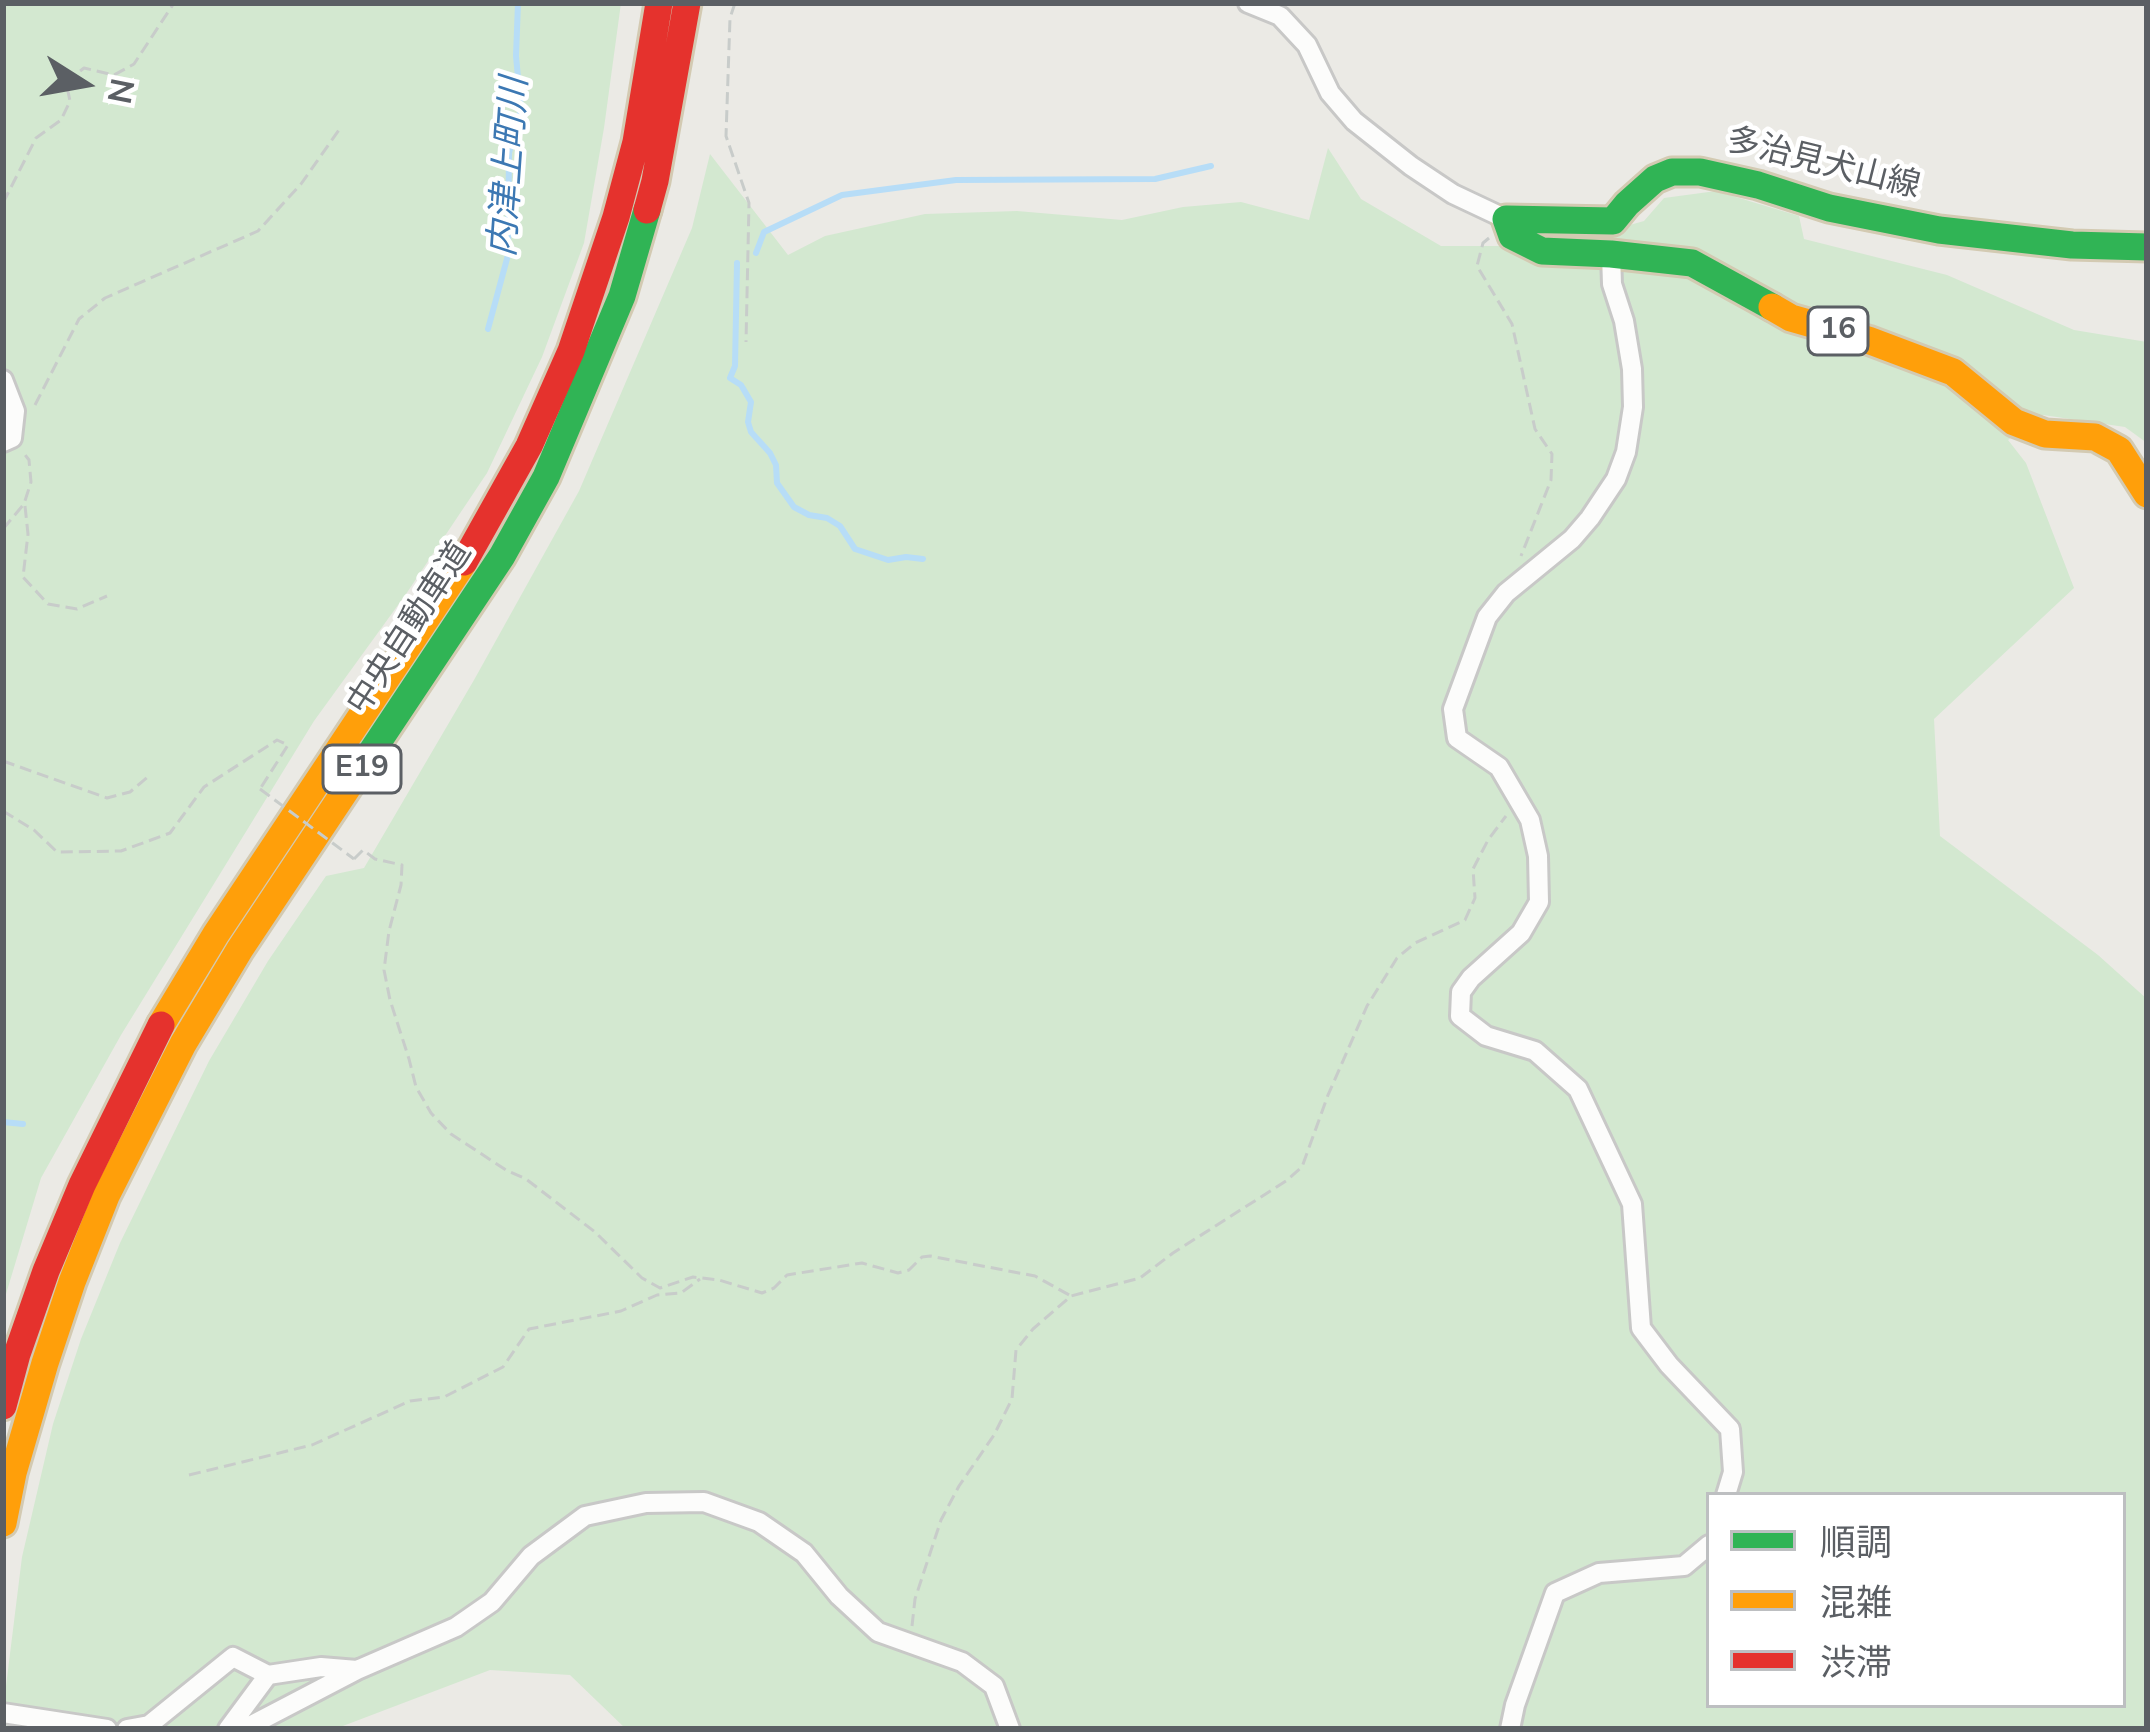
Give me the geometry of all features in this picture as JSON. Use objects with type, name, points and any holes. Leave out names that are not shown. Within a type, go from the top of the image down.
[{"type":"main road","name":"中央自動車道","points":[[3,1406],[46,1271],[82,1185],[159,1028],[216,934],[462,566],[529,446],[571,351],[616,217],[635,142],[659,3]]},
{"type":"main road","name":"中央自動車道","points":[[3,1523],[44,1363],[72,1282],[143,1118],[240,949],[502,556],[546,476],[622,296],[655,181],[687,3]]},
{"type":"main road","name":"多治見犬山線","points":[[1507,219],[1613,221],[1655,179],[1672,172],[1700,172],[1829,208],[1939,230],[2147,248]]},
{"type":"main road","name":"16","points":[[1507,219],[1512,236],[1541,250],[1692,263],[1791,318],[1868,340],[1952,372],[2014,422],[2045,434],[2095,437],[2120,450],[2147,494]]},
{"type":"street","points":[[1248,3],[1280,16],[1307,45],[1330,93],[1354,121],[1453,194],[1507,219]]},
{"type":"street","points":[[1611,254],[1612,284],[1632,369],[1634,407],[1626,452],[1616,479],[1590,518],[1572,539],[1506,592],[1487,617],[1453,709],[1457,738],[1498,767],[1530,820],[1538,856],[1539,902],[1521,933],[1460,992],[1460,1016],[1486,1036],[1535,1051],[1578,1089],[1632,1204],[1641,1328],[1669,1366],[1730,1429],[1732,1472],[1727,1492]]},
{"type":"street","points":[[3,380],[15,411],[8,440]]},
{"type":"street","points":[[244,1729],[357,1670],[456,1627],[492,1602],[531,1556],[585,1516],[646,1503],[704,1502],[759,1522],[804,1553],[838,1596],[878,1632],[962,1662],[994,1686],[1010,1729]]},
{"type":"street","points":[[1510,1729],[1556,1593],[1599,1573],[1684,1566],[1706,1548]]},
{"type":"street","points":[[127,1729],[149,1725],[233,1657],[268,1675],[321,1667],[357,1670]]},
{"type":"street","points":[[228,1729],[268,1675]]},
{"type":"street","points":[[6,1714],[107,1729]]},
{"type":"path","points":[[3,203],[36,138],[61,121],[70,100],[66,82],[84,68],[114,75],[134,64],[174,3]]},
{"type":"path","points":[[735,3],[730,18],[726,136],[749,203],[746,342]]},
{"type":"path","points":[[36,402],[80,320],[105,298],[258,231],[301,184],[341,127]]},
{"type":"path","points":[[1507,219],[1483,243],[1477,266],[1512,324],[1535,429],[1552,454],[1552,480],[1519,559]]},
{"type":"path","points":[[3,529],[24,504],[31,482],[29,460],[8,440]]},
{"type":"path","points":[[24,504],[28,534],[23,577],[48,604],[77,609],[107,596]]},
{"type":"path","points":[[3,811],[34,830],[57,852],[121,850],[170,833],[204,787],[277,740],[288,745],[260,789],[354,859],[362,850],[375,859],[402,865],[384,970],[416,1087],[431,1113],[451,1134],[526,1179],[595,1232],[642,1278],[660,1288],[701,1277],[762,1293],[787,1275],[862,1264],[898,1273],[930,1256],[1035,1276],[1071,1296]]},
{"type":"path","points":[[3,761],[107,798],[130,792],[149,775]]},
{"type":"path","points":[[912,1646],[915,1599],[941,1520],[1012,1399],[1016,1350],[1071,1296],[1140,1278],[1302,1167],[1367,1006],[1397,958],[1415,943],[1465,920],[1475,898],[1473,869],[1516,800]]},
{"type":"path","points":[[189,1475],[312,1444],[410,1401],[444,1396],[503,1367],[529,1329],[621,1311],[657,1294],[681,1293],[701,1277]]},
{"type":"green space","points":[[3,3],[621,3],[584,243],[542,357],[487,473],[314,721],[121,1035],[41,1178],[3,1304]]},
{"type":"green space","points":[[1328,148],[1361,199],[1441,246],[1555,246],[1644,221],[1664,198],[1716,191],[1799,216],[1804,239],[1947,275],[2074,330],[2147,342],[2147,443],[2125,427],[2043,415],[2008,440],[2026,463],[2074,588],[1934,719],[1940,836],[2098,955],[2147,999],[2147,1729],[626,1729],[570,1675],[490,1670],[335,1729],[5,1729],[22,1557],[53,1424],[120,1243],[209,1061],[268,961],[326,876],[364,868],[579,491],[692,228],[710,154],[788,255],[825,236],[925,214],[1017,211],[1122,220],[1183,207],[1241,202],[1309,220]]},
{"type":"waterway","name":"内津上町川","points":[[488,329],[508,255],[509,153],[521,109],[518,3]]},
{"type":"waterway","points":[[756,253],[764,232],[842,195],[956,180],[1155,179],[1211,166]]},
{"type":"waterway","points":[[737,263],[735,366],[730,378],[741,385],[751,402],[751,432],[770,453],[777,483],[794,507],[840,526],[855,549],[888,560],[923,559]]},
{"type":"waterway","points":[[3,1122],[23,1124]]},
{"type":"traffic: fast","points":[[1772,307],[1692,263],[1542,251],[1512,236],[1506,219],[1613,221],[1655,179],[1672,172],[1700,172],[1829,208],[1939,230],[2072,245],[2147,247]]},
{"type":"traffic: fast","points":[[354,778],[502,556],[546,477],[622,296],[647,210]]},
{"type":"traffic: slow","points":[[1772,307],[1791,318],[1953,372],[2014,422],[2045,434],[2095,437],[2119,450],[2147,494]]},
{"type":"traffic: slow","points":[[161,1025],[216,934],[464,562]]},
{"type":"traffic: slow","points":[[3,1523],[45,1363],[106,1196],[183,1044],[354,778]]},
{"type":"traffic: jam","points":[[464,562],[529,446],[571,351],[636,142],[659,3]]},
{"type":"traffic: jam","points":[[647,210],[687,3]]},
{"type":"traffic: jam","points":[[3,1406],[46,1271],[82,1185],[161,1025]]}]
